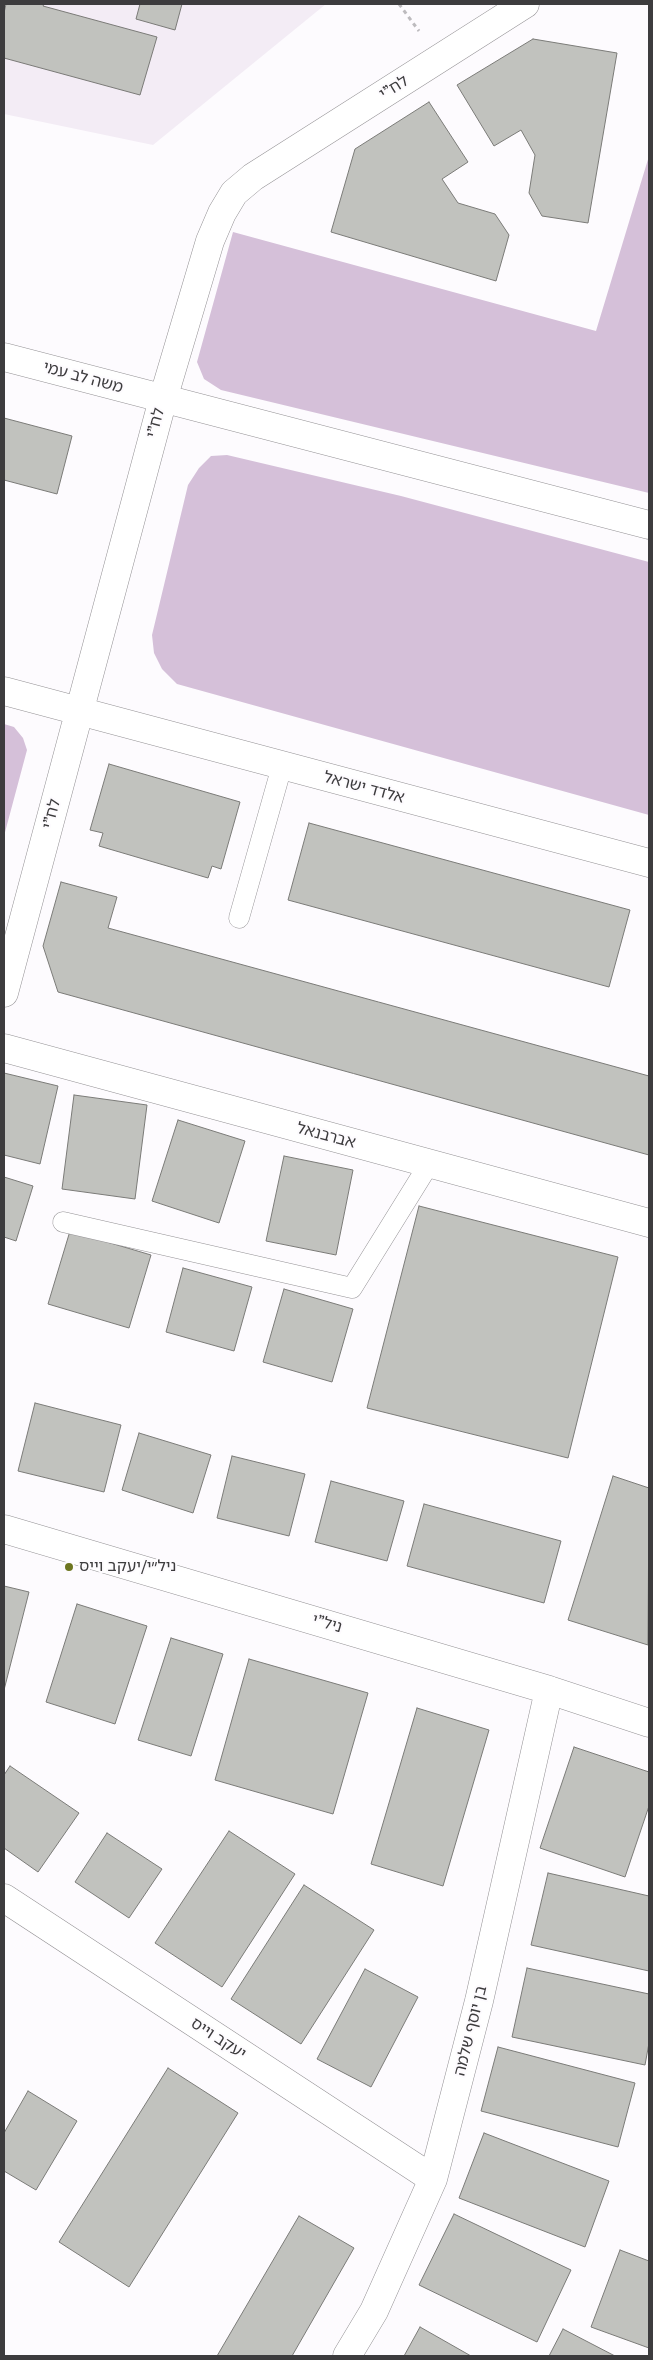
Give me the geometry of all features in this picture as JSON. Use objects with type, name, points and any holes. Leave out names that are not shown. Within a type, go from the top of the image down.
[{"type":"street","name":"לח\"י","points":[[4,993],[163,399],[210,241],[222,213],[234,193],[253,177],[525,4]]},
{"type":"street","name":"משה לב עמי","points":[[4,357],[163,399]]},
{"type":"street","points":[[163,399],[649,525]]},
{"type":"street","points":[[4,691],[79,712]]},
{"type":"street","name":"אלדד ישראל","points":[[79,712],[649,863]]},
{"type":"street","name":"אברבנאל","points":[[4,1048],[649,1223]]},
{"type":"street","name":"ניל\"י","points":[[4,1529],[549,1690],[649,1723]]},
{"type":"street","name":"בן יוסף שלמה","points":[[348,2356],[374,2311],[432,2179],[479,2001],[549,1690]]},
{"type":"street","name":"יעקב וייס","points":[[4,1898],[432,2179]]},
{"type":"lane","points":[[239,918],[282,766]]},
{"type":"lane","points":[[63,1222],[352,1288],[429,1164]]},
{"type":"shaded area","points":[[4,4],[326,4],[153,145],[4,114]]},
{"type":"shaded area","points":[[649,156],[649,493],[221,390],[204,379],[197,362],[233,232],[596,331]]},
{"type":"shaded area","points":[[227,455],[401,496],[649,562],[649,815],[177,684],[162,669],[154,653],[152,635],[188,485],[199,468],[211,456]]},
{"type":"shaded area","points":[[4,724],[14,727],[23,738],[27,750],[4,836]]},
{"type":"building","points":[[6,4],[44,4],[43,6],[157,37],[140,95],[4,58],[4,13]]},
{"type":"building","points":[[140,4],[182,4],[175,30],[136,19]]},
{"type":"building","points":[[533,39],[617,53],[588,223],[542,216],[529,193],[535,155],[521,130],[494,146],[457,85]]},
{"type":"building","points":[[429,102],[468,162],[442,179],[458,203],[495,214],[509,235],[496,281],[331,232],[355,149]]},
{"type":"building","points":[[4,418],[72,436],[57,494],[4,480]]},
{"type":"building","points":[[109,764],[240,802],[221,869],[212,866],[208,878],[99,846],[103,833],[90,830]]},
{"type":"building","points":[[309,823],[630,910],[609,987],[288,900]]},
{"type":"building","points":[[61,882],[117,897],[108,928],[649,1076],[649,1155],[58,992],[43,946]]},
{"type":"building","points":[[4,1073],[58,1086],[40,1164],[4,1155]]},
{"type":"building","points":[[74,1095],[147,1105],[135,1199],[62,1189]]},
{"type":"building","points":[[178,1120],[245,1141],[219,1223],[152,1201]]},
{"type":"building","points":[[284,1156],[353,1170],[336,1255],[266,1241]]},
{"type":"building","points":[[4,1177],[33,1186],[16,1241],[4,1237]]},
{"type":"building","points":[[419,1206],[618,1257],[568,1458],[367,1408]]},
{"type":"building","points":[[70,1231],[151,1255],[129,1328],[48,1304]]},
{"type":"building","points":[[183,1268],[252,1287],[234,1351],[166,1332]]},
{"type":"building","points":[[284,1289],[353,1309],[332,1382],[263,1362]]},
{"type":"building","points":[[35,1403],[121,1425],[104,1492],[18,1471]]},
{"type":"building","points":[[139,1433],[211,1455],[193,1513],[122,1490]]},
{"type":"building","points":[[232,1456],[305,1474],[289,1536],[217,1518]]},
{"type":"building","points":[[613,1476],[649,1488],[648,1645],[568,1620]]},
{"type":"building","points":[[331,1481],[404,1501],[387,1561],[315,1542]]},
{"type":"building","points":[[424,1504],[561,1541],[544,1603],[407,1566]]},
{"type":"building","points":[[4,1586],[29,1592],[4,1690]]},
{"type":"building","points":[[77,1604],[147,1626],[115,1724],[46,1702]]},
{"type":"building","points":[[171,1638],[223,1654],[191,1756],[138,1740]]},
{"type":"building","points":[[249,1659],[368,1693],[333,1814],[215,1780]]},
{"type":"building","points":[[417,1708],[489,1730],[443,1886],[371,1864]]},
{"type":"building","points":[[574,1747],[649,1772],[649,1806],[625,1877],[540,1848]]},
{"type":"building","points":[[10,1766],[79,1813],[38,1872],[4,1848],[4,1775]]},
{"type":"building","points":[[229,1831],[295,1874],[222,1987],[155,1943]]},
{"type":"building","points":[[107,1833],[162,1869],[129,1918],[75,1882]]},
{"type":"building","points":[[548,1873],[649,1896],[649,1971],[531,1945]]},
{"type":"building","points":[[304,1885],[374,1930],[301,2044],[231,1999]]},
{"type":"building","points":[[527,1968],[649,1994],[649,2043],[645,2065],[512,2037]]},
{"type":"building","points":[[365,1969],[418,1997],[371,2087],[317,2059]]},
{"type":"building","points":[[498,2047],[635,2083],[618,2147],[481,2111]]},
{"type":"building","points":[[168,2068],[238,2113],[129,2287],[59,2242]]},
{"type":"building","points":[[28,2091],[77,2121],[36,2190],[4,2171],[4,2133]]},
{"type":"building","points":[[484,2133],[609,2181],[585,2247],[459,2198]]},
{"type":"building","points":[[454,2214],[571,2270],[537,2342],[419,2285]]},
{"type":"building","points":[[299,2216],[354,2248],[292,2356],[217,2356]]},
{"type":"building","points":[[620,2250],[649,2261],[649,2348],[591,2327]]},
{"type":"building","points":[[420,2327],[471,2356],[404,2356]]},
{"type":"building","points":[[563,2329],[615,2356],[549,2356]]},
{"type":"place","name":"ניל״י/יעקב וייס","points":[[69,1567]]}]
